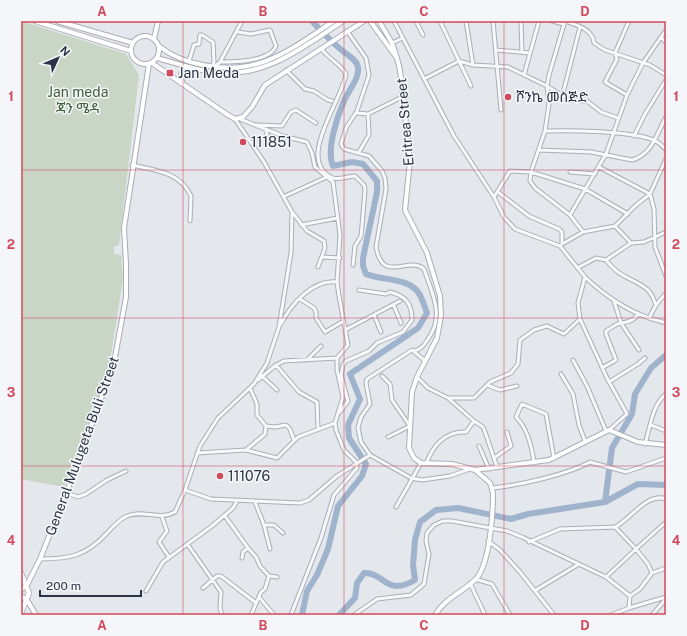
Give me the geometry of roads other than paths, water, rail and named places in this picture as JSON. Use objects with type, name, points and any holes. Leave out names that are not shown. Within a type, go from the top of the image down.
[{"type":"main road","points":[[35,21],[131,51]]},
{"type":"main road","points":[[57,21],[133,43]]},
{"type":"main road","points":[[154,39],[158,21]]},
{"type":"main road","points":[[157,58],[214,72],[252,66],[271,60],[294,48],[334,21]]},
{"type":"main road","points":[[343,21],[277,63],[253,71],[225,70],[189,61],[169,54],[159,46],[154,39],[143,36],[133,43],[131,51],[137,62],[150,63],[182,82],[235,119],[240,119],[248,114],[265,85],[347,30],[364,21]]},
{"type":"main road","name":"Eritrea Street","points":[[370,21],[397,58],[404,96],[410,162],[405,210],[427,252],[441,306],[441,316],[437,338],[417,377],[410,402],[410,453],[421,462]]},
{"type":"main road","points":[[379,21],[392,43],[397,58]]},
{"type":"main road","points":[[89,38],[91,31]]},
{"type":"main road","points":[[150,63],[157,58],[159,46]]},
{"type":"main road","name":"General Mulugeta Buli Street","points":[[27,585],[40,559],[67,493],[114,363],[126,297],[124,228],[132,165],[150,63]]},
{"type":"main road","points":[[182,82],[182,74],[189,67]]},
{"type":"main road","points":[[473,470],[534,463],[554,458],[607,431],[646,444],[666,445]]},
{"type":"main road","points":[[421,462],[426,464],[452,464],[473,470],[488,480],[493,488],[490,528],[483,567],[475,579],[444,603],[435,615]]},
{"type":"main road","points":[[21,573],[29,593],[21,613]]},
{"type":"main road","points":[[21,590],[27,585]]},
{"type":"main road","points":[[21,596],[27,600],[36,615]]},
{"type":"street","points":[[213,67],[220,62],[238,32],[242,21]]},
{"type":"street","points":[[394,21],[454,136],[494,197],[504,217],[515,229],[561,245],[585,276],[614,301],[638,314],[666,323]]},
{"type":"street","points":[[416,21],[423,35]]},
{"type":"street","points":[[440,21],[471,86]]},
{"type":"street","points":[[466,21],[473,65]]},
{"type":"street","points":[[493,21],[501,110]]},
{"type":"street","points":[[521,21],[522,53]]},
{"type":"street","points":[[524,76],[539,21]]},
{"type":"street","points":[[552,21],[564,22],[580,27],[593,35],[596,45],[605,50],[656,67],[666,75]]},
{"type":"street","points":[[615,53],[629,21]]},
{"type":"street","points":[[564,22],[546,86],[549,104],[546,131],[531,172],[530,181],[533,186],[570,215],[583,232]]},
{"type":"street","points":[[562,97],[580,27]]},
{"type":"street","points":[[220,62],[249,60],[264,57],[275,50],[275,41],[270,30],[267,29],[251,34],[238,32]]},
{"type":"street","points":[[347,30],[362,50],[368,67],[368,75],[357,111],[346,128],[341,141],[344,148],[369,156],[382,171],[385,178],[386,189],[376,247],[378,255],[386,266],[394,268],[413,264],[421,266],[424,269],[438,312],[437,322],[432,334],[419,350],[418,355]]},
{"type":"street","points":[[570,215],[606,154],[627,95],[643,63],[666,30]]},
{"type":"street","points":[[189,61],[194,45],[199,44],[200,35],[202,35],[213,42],[213,67]]},
{"type":"street","points":[[392,43],[403,38]]},
{"type":"street","points":[[661,38],[666,42]]},
{"type":"street","points":[[321,48],[325,55],[341,66],[346,74],[344,84],[330,109],[319,143],[318,152],[320,165],[325,172],[336,178],[355,176],[364,185],[365,190],[361,236],[355,246],[353,265]]},
{"type":"street","points":[[496,50],[530,53]]},
{"type":"street","points":[[615,53],[618,59],[605,83],[627,95]]},
{"type":"street","points":[[424,79],[459,61],[473,65],[508,67],[546,86],[562,97],[569,100],[588,100],[601,112],[618,118]]},
{"type":"street","points":[[286,70],[305,89],[314,91],[332,101]]},
{"type":"street","points":[[634,136],[645,114],[666,80]]},
{"type":"street","points":[[357,113],[368,114],[404,96]]},
{"type":"street","points":[[257,125],[282,126],[291,112],[296,110],[316,123]]},
{"type":"street","points":[[359,152],[369,135],[368,114]]},
{"type":"street","points":[[540,150],[606,154],[626,160],[635,160],[648,150],[655,140],[666,117]]},
{"type":"street","points":[[235,119],[301,225],[311,235],[324,241],[325,248],[323,257],[318,267]]},
{"type":"street","points":[[240,119],[266,130],[307,142],[315,167],[335,186],[340,258],[337,282],[342,322],[348,345],[337,358],[337,370],[344,397],[335,423],[337,435],[344,450],[356,462],[357,466],[356,471],[339,486],[334,494],[321,538],[291,615]]},
{"type":"street","points":[[266,130],[268,140]]},
{"type":"street","points":[[546,131],[634,136],[655,140],[666,150]]},
{"type":"street","points":[[561,245],[583,232],[615,226],[640,201],[650,194],[666,159]]},
{"type":"street","points":[[132,165],[165,172],[175,177],[191,196],[190,221]]},
{"type":"street","points":[[599,167],[650,194],[654,209],[655,246],[666,276]]},
{"type":"street","points":[[494,197],[510,171],[531,172],[585,190],[628,214]]},
{"type":"street","points":[[570,172],[595,174]]},
{"type":"street","points":[[284,196],[327,177]]},
{"type":"street","points":[[498,192],[529,216],[559,229],[562,232],[561,245]]},
{"type":"street","points":[[279,327],[291,253],[292,212]]},
{"type":"street","points":[[301,225],[338,218]]},
{"type":"street","points":[[615,226],[631,243]]},
{"type":"street","points":[[606,260],[631,243],[644,242],[666,232]]},
{"type":"street","points":[[323,257],[340,258]]},
{"type":"street","points":[[579,267],[596,258],[606,260],[612,268],[623,277],[648,290],[656,305]]},
{"type":"street","points":[[573,360],[588,386],[607,431],[627,414],[602,368],[580,319],[578,303],[585,276]]},
{"type":"street","points":[[254,384],[266,363],[279,327],[290,308],[318,284],[337,282]]},
{"type":"street","points":[[338,413],[348,401],[341,375],[343,364],[346,361],[369,351],[377,343],[403,332],[412,320],[410,304],[401,296],[390,292],[386,294],[358,290]]},
{"type":"street","points":[[649,318],[656,305],[666,293]]},
{"type":"street","points":[[300,299],[314,308],[316,318],[325,332],[342,322]]},
{"type":"street","points":[[345,330],[394,306],[400,301]]},
{"type":"street","points":[[614,301],[621,323],[639,350]]},
{"type":"street","points":[[394,306],[400,323]]},
{"type":"street","points":[[602,368],[616,360],[605,333],[621,323],[625,324],[636,318],[638,314]]},
{"type":"street","points":[[374,315],[381,332]]},
{"type":"street","points":[[448,398],[474,398],[487,385],[511,373],[518,364],[520,340],[530,332],[547,326],[564,334],[580,319]]},
{"type":"street","points":[[307,360],[321,346]]},
{"type":"street","points":[[419,350],[412,350],[404,353],[366,381],[370,404],[361,417],[358,428],[361,442],[369,455],[411,478],[428,480],[473,470]]},
{"type":"street","points":[[414,351],[425,361]]},
{"type":"street","points":[[40,559],[57,559],[84,553],[92,548],[126,516],[143,513],[162,517],[175,512],[185,490],[197,453],[218,418],[262,376],[276,365],[284,362],[337,358]]},
{"type":"street","points":[[609,382],[645,358]]},
{"type":"street","points":[[276,365],[299,392],[317,402],[318,430]]},
{"type":"street","points":[[562,374],[573,394],[579,425],[585,442]]},
{"type":"street","points":[[262,376],[277,390]]},
{"type":"street","points":[[382,376],[390,384],[393,402],[410,426],[388,437]]},
{"type":"street","points":[[417,377],[428,388],[448,398],[483,427],[497,467]]},
{"type":"street","points":[[487,385],[500,390],[517,386]]},
{"type":"street","points":[[250,388],[257,404],[257,415],[266,426],[275,427],[286,425],[290,429],[294,440]]},
{"type":"street","points":[[646,444],[654,412],[661,399],[666,394]]},
{"type":"street","points":[[534,463],[529,442],[521,423],[516,417],[522,404],[546,414],[554,458]]},
{"type":"street","points":[[426,464],[430,453],[438,442],[444,438],[452,436],[458,431],[466,432],[474,421]]},
{"type":"street","points":[[197,453],[246,450],[277,458],[294,440],[335,423]]},
{"type":"street","points":[[651,425],[666,431]]},
{"type":"street","points":[[246,450],[265,434],[266,426]]},
{"type":"street","points":[[494,458],[511,446],[507,432]]},
{"type":"street","points":[[479,446],[489,469]]},
{"type":"street","points":[[185,490],[211,500],[255,502],[306,501],[356,462],[369,455]]},
{"type":"street","points":[[493,488],[512,486],[583,466],[590,462],[628,471],[666,458]]},
{"type":"street","points":[[396,507],[421,462]]},
{"type":"street","points":[[67,493],[78,497],[126,471]]},
{"type":"street","points":[[530,542],[560,529],[615,527],[650,500],[658,497],[666,499]]},
{"type":"street","points":[[146,591],[159,567],[169,557],[188,545],[225,516],[237,501]]},
{"type":"street","points":[[255,502],[264,525],[270,549]]},
{"type":"street","points":[[225,516],[256,557],[260,566],[268,576],[277,577]]},
{"type":"street","points":[[162,517],[167,531],[159,542],[169,557]]},
{"type":"street","points":[[354,615],[377,598],[411,595],[424,584],[429,554],[426,541],[427,533],[434,525],[443,521],[452,521],[507,531],[606,577],[630,596]]},
{"type":"street","points":[[606,577],[666,522]]},
{"type":"street","points":[[264,525],[274,525],[283,533]]},
{"type":"street","points":[[615,527],[636,549],[648,564],[652,573]]},
{"type":"street","points":[[488,541],[500,550],[536,590],[554,615]]},
{"type":"street","points":[[188,545],[222,594],[220,603],[222,615]]},
{"type":"street","points":[[242,558],[243,552],[248,548]]},
{"type":"street","points":[[536,590],[579,564]]},
{"type":"street","points":[[630,596],[640,590],[652,573],[666,568]]},
{"type":"street","points":[[203,588],[212,580],[221,576],[256,603]]},
{"type":"street","points":[[251,615],[259,597],[265,589],[268,576]]},
{"type":"street","points":[[475,579],[492,584],[510,615]]},
{"type":"street","points":[[470,583],[485,615]]},
{"type":"street","points":[[629,608],[630,596]]},
{"type":"street","points":[[259,597],[274,615]]},
{"type":"street","points":[[611,615],[629,608],[666,598]]},
{"type":"street","points":[[652,615],[666,598]]},
{"type":"waterway","points":[[302,615],[307,591],[317,575],[328,549],[338,506],[362,476],[366,464],[349,438],[348,425],[360,399],[350,374],[418,328],[427,313],[420,295],[416,289],[410,285],[396,280],[366,274],[363,266],[363,258],[377,192],[377,181],[363,164],[352,162],[333,166],[331,159],[333,134],[338,116],[346,97],[356,80],[358,67],[357,63],[325,35],[312,21]]},
{"type":"waterway","points":[[605,502],[612,448],[632,414],[635,394],[651,368],[666,355]]},
{"type":"waterway","points":[[339,615],[355,598],[357,583],[364,573],[377,576],[391,585],[397,586],[405,585],[415,580],[413,565],[415,540],[420,522],[436,510],[458,508],[511,519],[528,514],[605,502],[638,484],[666,485]]},
{"type":"place","name":"Jan Meda","points":[[170,73]]},
{"type":"place","name":"ሾንኬ መስጅድ","points":[[508,97]]},
{"type":"place","name":"111851","points":[[243,142]]},
{"type":"place","name":"111076","points":[[220,476]]},
{"type":"park label","name":"Jan meda ጃን ሜዳ","points":[[78,100]]}]
